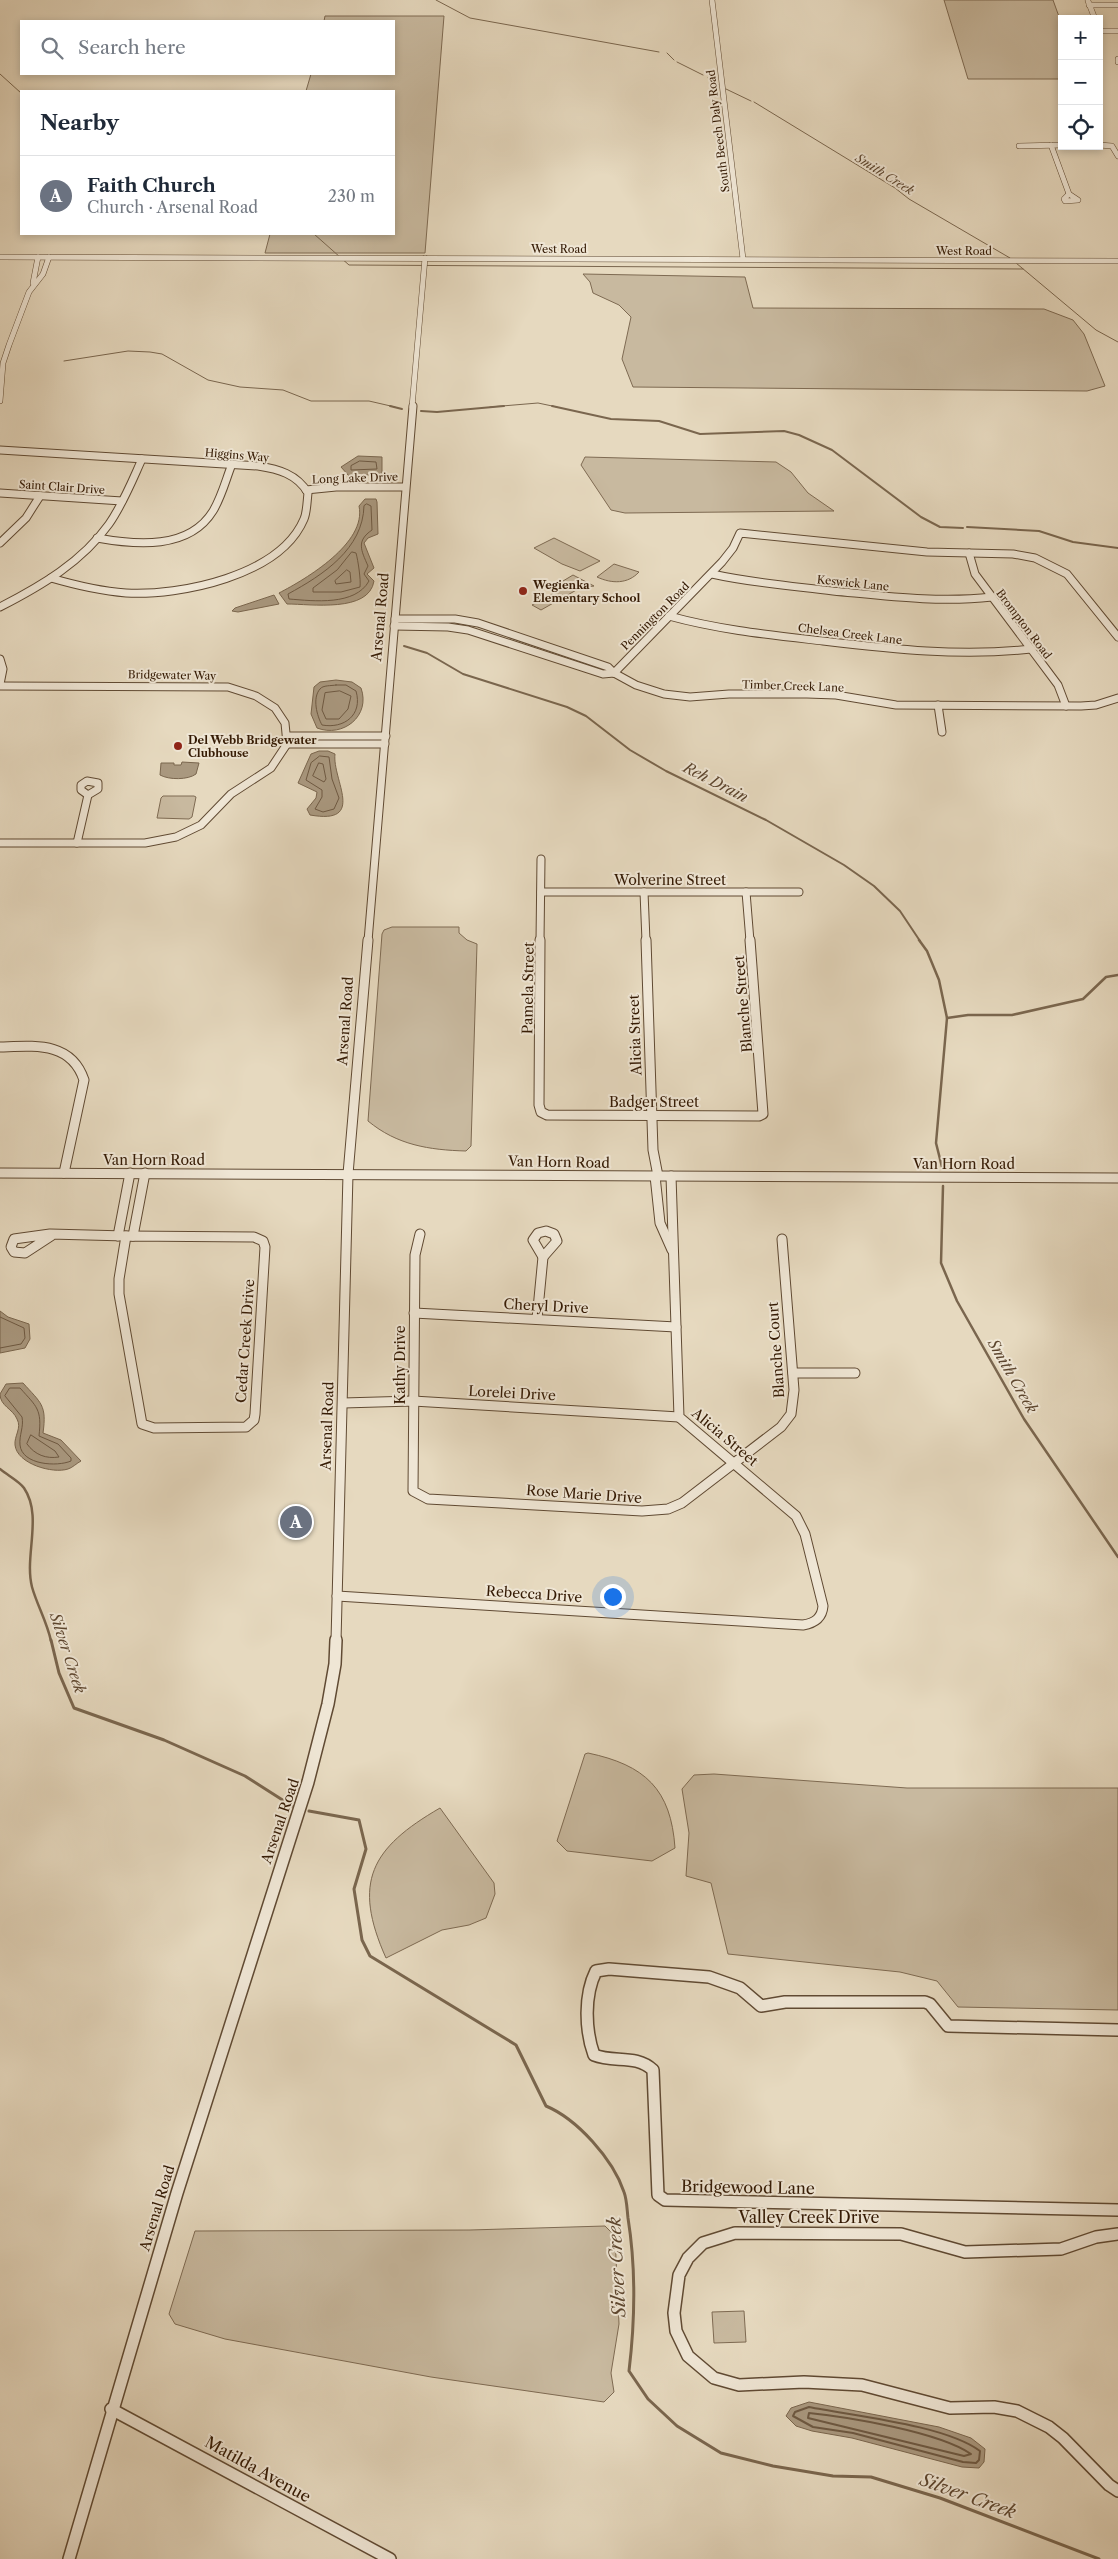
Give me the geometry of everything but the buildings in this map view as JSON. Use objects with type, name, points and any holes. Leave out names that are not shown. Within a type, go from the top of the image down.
[{"type":"street","name":"South Beech Daly Road","points":[[712,0],[742,259]]},
{"type":"street","points":[[1093,15],[1088,3],[1118,5]]},
{"type":"street","points":[[1103,30],[1118,31]]},
{"type":"street","points":[[1051,145],[1069,194]]},
{"type":"street","points":[[1019,146],[1058,145]]},
{"type":"street","points":[[1103,145],[1112,146],[1118,156]]},
{"type":"street","name":"West Road","points":[[0,257],[1118,261]]},
{"type":"street","points":[[0,401],[3,363],[33,283],[33,274],[38,257]]},
{"type":"street","points":[[33,283],[43,274],[49,257]]},
{"type":"street","name":"Arsenal Road","points":[[69,2559],[111,2409],[267,1906],[317,1752],[335,1664],[348,1174],[369,906],[386,736],[425,258]]},
{"type":"street","name":"Higgins Way","points":[[0,450],[232,464],[279,470],[295,478],[306,490]]},
{"type":"street","points":[[0,608],[51,578],[97,538],[122,501],[142,459]]},
{"type":"street","points":[[97,538],[144,543],[168,540],[190,532],[210,517],[232,464]]},
{"type":"street","name":"Long Lake Drive","points":[[306,490],[336,487],[405,487]]},
{"type":"street","points":[[51,578],[89,588],[136,593],[179,590],[224,579],[260,563],[276,553],[292,537],[305,518],[308,497],[306,490]]},
{"type":"street","name":"Saint Clair Drive","points":[[0,493],[122,501]]},
{"type":"street","points":[[0,543],[26,518],[40,496]]},
{"type":"street","name":"Pennington Road","points":[[614,673],[712,574],[729,554],[740,533],[928,552],[969,553]]},
{"type":"street","points":[[969,553],[1021,554],[1041,559],[1058,567],[1070,577],[1114,627],[1118,637]]},
{"type":"street","name":"Brompton Road","points":[[969,553],[975,574],[1060,688],[1066,706]]},
{"type":"street","name":"Keswick Lane","points":[[712,574],[747,581],[922,601],[954,602],[992,598]]},
{"type":"street","name":"Chelsea Creek Lane","points":[[669,616],[726,630],[906,651],[1006,652],[1031,649]]},
{"type":"street","name":"Timber Creek Lane","points":[[394,622],[455,619],[478,623],[608,667],[614,673],[646,689],[681,696],[829,694],[886,704],[1066,706],[1096,705],[1118,698]]},
{"type":"street","points":[[394,622],[458,628],[497,638],[603,674],[614,673]]},
{"type":"street","points":[[497,638],[504,632]]},
{"type":"street","points":[[552,657],[560,650]]},
{"type":"street","points":[[0,659],[3,669],[0,685]]},
{"type":"street","name":"Bridgewater Way","points":[[0,685],[228,687],[256,696],[271,705],[283,719],[287,740]]},
{"type":"street","points":[[938,705],[942,732]]},
{"type":"street","points":[[287,740],[386,736]]},
{"type":"street","points":[[287,740],[385,744]]},
{"type":"street","points":[[0,843],[145,843],[182,835],[206,822],[231,794],[268,771],[281,757],[287,740]]},
{"type":"street","points":[[77,843],[88,795]]},
{"type":"street","name":"Pamela Street","points":[[542,859],[539,1105],[544,1114]]},
{"type":"street","name":"Wolverine Street","points":[[541,892],[799,892]]},
{"type":"street","name":"Alicia Street","points":[[644,892],[652,1116],[658,1219],[661,1233],[672,1250]]},
{"type":"street","name":"Blanche Street","points":[[746,892],[763,1114]]},
{"type":"street","points":[[0,1047],[52,1048],[70,1056],[80,1067],[84,1080],[64,1173]]},
{"type":"street","name":"Badger Street","points":[[544,1114],[652,1116],[759,1116],[763,1114]]},
{"type":"street","name":"Van Horn Road","points":[[0,1173],[1118,1178]]},
{"type":"street","points":[[126,1236],[130,1173]]},
{"type":"street","points":[[126,1236],[146,1173]]},
{"type":"street","name":"Alicia Street","points":[[671,1176],[679,1416],[790,1509],[801,1524],[823,1606],[821,1615],[817,1620]]},
{"type":"street","name":"Kathy Drive","points":[[417,1496],[413,1491],[414,1313],[415,1254],[420,1234]]},
{"type":"street","points":[[51,1236],[126,1236]]},
{"type":"street","name":"Cedar Creek Drive","points":[[126,1236],[254,1237],[263,1241],[265,1247],[254,1414],[251,1423],[246,1427],[154,1428],[142,1424],[119,1294],[126,1236]]},
{"type":"street","name":"Blanche Court","points":[[735,1463],[781,1427],[791,1414],[794,1397],[782,1239]]},
{"type":"street","points":[[537,1319],[543,1257]]},
{"type":"street","name":"Cheryl Drive","points":[[414,1313],[676,1327]]},
{"type":"street","points":[[792,1373],[855,1374]]},
{"type":"street","name":"Lorelei Drive","points":[[343,1403],[413,1401],[679,1416]]},
{"type":"street","name":"Rose Marie Drive","points":[[417,1496],[428,1499],[656,1511],[682,1503],[735,1463]]},
{"type":"street","name":"Rebecca Drive","points":[[337,1596],[803,1625],[817,1620]]},
{"type":"street","name":"Bridgewood Lane","points":[[1118,2030],[948,2026],[930,2004],[925,2002],[784,2002],[761,2006],[740,1988],[709,1977],[609,1969],[596,1971],[590,1983],[588,2039],[594,2055],[599,2058],[632,2059],[647,2062],[653,2070],[658,2195],[665,2200],[1118,2210]]},
{"type":"street","name":"Valley Creek Drive","points":[[1118,2234],[1061,2249],[965,2252],[901,2234],[735,2233],[703,2243],[688,2258],[679,2275],[674,2313],[676,2330],[688,2356],[714,2378],[738,2385],[804,2382],[862,2385],[950,2408],[994,2408],[1017,2411],[1034,2418],[1063,2438],[1109,2485],[1118,2491]]},
{"type":"street","name":"Matilda Avenue","points":[[111,2409],[390,2559]]},
{"type":"shaded area","points":[[944,0],[1053,0],[1058,15],[1058,79],[968,79]]},
{"type":"shaded area","points":[[325,16],[444,16],[425,253],[265,253],[270,235],[395,235],[395,90],[306,90],[311,75],[395,75],[395,20],[324,20]]},
{"type":"shaded area","points":[[583,274],[745,277],[753,308],[1044,309],[1073,320],[1084,334],[1105,386],[1087,391],[633,387],[622,359],[631,317],[619,305],[593,293],[590,282]]},
{"type":"shaded area","points":[[585,457],[776,462],[791,472],[808,493],[834,511],[625,513],[611,510],[581,465]]},
{"type":"shaded area","points":[[554,538],[600,561],[580,571],[562,564],[534,548]]},
{"type":"shaded area","points":[[614,564],[639,572],[630,579],[620,582],[608,581],[597,577]]},
{"type":"shaded area","points":[[573,575],[594,586],[580,588],[541,610],[532,605],[563,588],[563,581]]},
{"type":"shaded area","points":[[163,796],[196,797],[192,817],[189,819],[157,818]]},
{"type":"shaded area","points":[[392,927],[459,927],[459,933],[467,940],[477,944],[471,1146],[466,1151],[414,1145],[390,1136],[368,1121],[382,934],[384,930]]},
{"type":"shaded area","points":[[588,1753],[625,1765],[640,1773],[651,1783],[661,1795],[668,1810],[675,1848],[652,1861],[567,1851],[557,1841],[585,1754]]},
{"type":"shaded area","points":[[714,1774],[907,1788],[1118,1788],[1118,2010],[958,2007],[937,1981],[900,1972],[728,1954],[711,1883],[686,1876],[689,1833],[682,1789],[694,1775]]},
{"type":"shaded area","points":[[440,1808],[494,1883],[495,1894],[486,1918],[469,1925],[442,1930],[386,1958],[370,1908],[370,1888],[374,1870],[384,1853],[398,1838],[416,1823]]},
{"type":"shaded area","points":[[605,2226],[615,2236],[619,2324],[611,2373],[614,2392],[604,2402],[431,2377],[225,2339],[175,2324],[169,2314],[195,2231],[470,2230]]},
{"type":"shaded area","points":[[744,2311],[746,2342],[714,2343],[712,2312]]},
{"type":"water","points":[[358,456],[382,457],[382,474],[349,476],[341,467]]},
{"type":"water","points":[[365,499],[376,499],[377,502],[378,534],[368,538],[364,543],[374,568],[367,574],[374,581],[370,591],[362,598],[351,602],[324,605],[287,604],[279,593],[318,569],[344,546],[354,533],[359,520],[359,506]]},
{"type":"water","points":[[274,595],[279,604],[238,612],[232,611],[235,608]]},
{"type":"water","points":[[336,680],[352,682],[361,688],[362,707],[358,716],[345,727],[336,730],[317,728],[311,714],[314,687],[320,682]]},
{"type":"water","points":[[319,751],[328,751],[335,754],[335,764],[343,798],[342,807],[338,813],[327,816],[310,815],[307,809],[316,798],[317,792],[298,783],[311,754]]},
{"type":"water","points":[[182,762],[199,763],[196,774],[178,779],[160,775],[161,763],[181,765]]},
{"type":"water","points":[[0,1311],[8,1317],[29,1324],[30,1339],[25,1348],[0,1353]]},
{"type":"water","points":[[23,1383],[38,1400],[43,1410],[43,1433],[61,1440],[81,1461],[71,1468],[61,1470],[45,1469],[29,1462],[17,1452],[15,1442],[18,1422],[2,1402],[0,1394],[6,1384]]},
{"type":"water","points":[[809,2402],[939,2427],[971,2438],[985,2449],[984,2462],[979,2468],[962,2467],[852,2438],[812,2431],[796,2426],[786,2416],[791,2408]]},
{"type":"waterway","name":"Smith Creek","points":[[436,0],[470,18],[659,52]]},
{"type":"waterway","name":"Smith Creek","points":[[667,53],[674,60]]},
{"type":"waterway","name":"Smith Creek","points":[[677,62],[703,75]]},
{"type":"waterway","points":[[0,74],[20,92]]},
{"type":"waterway","name":"Smith Creek","points":[[708,78],[718,84]]},
{"type":"waterway","name":"Smith Creek","points":[[726,89],[751,101]]},
{"type":"waterway","name":"Smith Creek","points":[[754,102],[895,188],[909,199],[1010,258]]},
{"type":"waterway","points":[[315,235],[349,265],[1023,269]]},
{"type":"waterway","name":"Smith Creek","points":[[1016,263],[1096,330],[1118,342]]},
{"type":"waterway","points":[[64,361],[128,351],[150,352],[162,354],[208,380],[240,387],[283,390],[311,401],[369,401],[395,407]]},
{"type":"waterway","points":[[490,407],[538,403],[557,407]]},
{"type":"waterway","points":[[390,406],[402,409]]},
{"type":"waterway","points":[[421,411],[437,412],[504,406]]},
{"type":"waterway","points":[[552,406],[611,419],[659,421],[700,434],[784,431],[799,435],[832,450],[921,517],[940,527],[963,528]]},
{"type":"waterway","points":[[967,527],[1039,531],[1073,542],[1118,548]]},
{"type":"waterway","name":"Reh Drain","points":[[404,646],[427,653],[463,674],[567,707],[586,716],[630,750],[666,771],[766,820],[844,865],[874,886],[900,911],[920,941]]},
{"type":"waterway","name":"Reh Drain","points":[[919,940],[927,951],[939,980],[947,1018]]},
{"type":"waterway","name":"Smith Creek","points":[[947,1018],[968,1015],[1012,1015],[1083,999],[1106,977],[1118,975]]},
{"type":"waterway","name":"Smith Creek","points":[[942,1167],[936,1143],[947,1018]]},
{"type":"waterway","name":"Smith Creek","points":[[943,1186],[941,1263],[957,1301],[1024,1419],[1118,1557]]},
{"type":"waterway","name":"Silver Creek","points":[[0,1469],[22,1485],[29,1499],[33,1523],[30,1575],[34,1594],[51,1641]]},
{"type":"waterway","name":"Silver Creek","points":[[51,1640],[59,1673],[74,1708],[164,1740],[245,1776],[292,1806]]},
{"type":"waterway","name":"Silver Creek","points":[[309,1811],[359,1820],[366,1849],[354,1889],[362,1940],[370,1956],[516,2045],[546,2106],[570,2120],[612,2166],[626,2198],[631,2237],[633,2314],[629,2371],[648,2399],[677,2426],[721,2453],[773,2466],[833,2476],[871,2477],[940,2498],[1099,2559]]},
{"type":"place","name":"Wegienka Elementary School","points":[[523,591]]},
{"type":"place","name":"Del Webb Bridgewater Clubhouse","points":[[178,746]]},
{"type":"place","name":"Faith Church","points":[[296,1522]]}]
